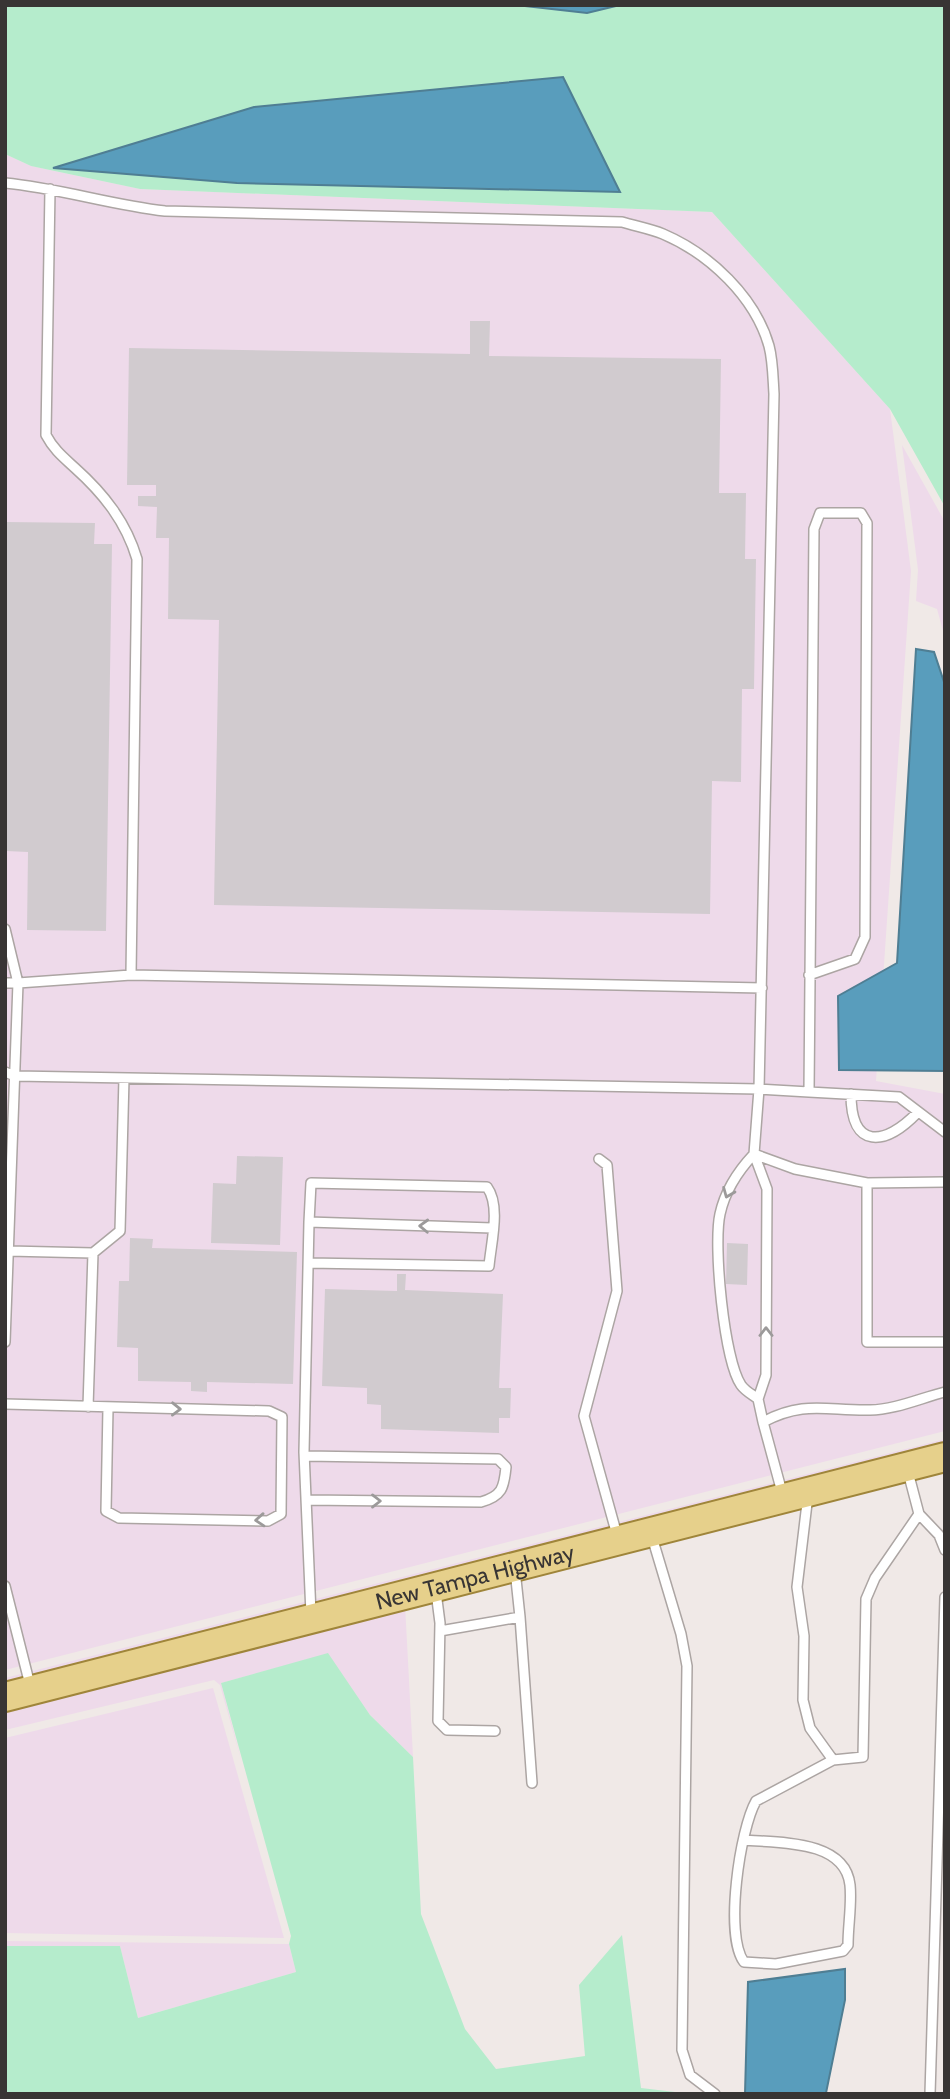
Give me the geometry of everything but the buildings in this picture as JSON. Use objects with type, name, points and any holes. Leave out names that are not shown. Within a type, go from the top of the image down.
[{"type":"main road","name":"New Tampa Highway","points":[[18,1694],[945,1457]]},
{"type":"lane","points":[[5,183],[117,205],[165,211],[622,222],[664,234],[708,261],[736,287],[757,317],[769,347],[774,394],[762,988],[754,1154],[767,1189],[766,1375],[758,1399],[763,1422],[796,1494],[797,1587],[804,1636],[803,1700],[810,1728],[833,1760]]},
{"type":"lane","points":[[50,190],[46,435],[56,453],[75,467],[116,512],[130,534],[137,559],[131,975]]},
{"type":"lane","points":[[809,975],[855,959],[865,937],[867,523],[861,513],[820,513],[814,529],[809,975],[809,1092]]},
{"type":"lane","points":[[5,929],[18,983],[10,1074],[9,1251],[5,1342]]},
{"type":"lane","points":[[5,983],[131,975],[762,988]]},
{"type":"lane","points":[[10,1074],[759,1089],[899,1097],[945,1132]]},
{"type":"lane","points":[[9,1251],[93,1252],[120,1231],[124,1078]]},
{"type":"lane","points":[[850,1094],[852,1121],[856,1129],[872,1138],[893,1134],[917,1112]]},
{"type":"lane","points":[[754,1154],[795,1170],[867,1183],[945,1182]]},
{"type":"lane","points":[[754,1154],[736,1174],[719,1214],[718,1275],[731,1351],[741,1386],[758,1399]]},
{"type":"lane","points":[[599,1159],[607,1165],[617,1291],[584,1416],[618,1540]]},
{"type":"lane","points":[[308,1263],[489,1266],[493,1196],[486,1187],[311,1183],[309,1222],[308,1263],[304,1456],[311,1619]]},
{"type":"lane","points":[[867,1183],[867,1342],[945,1342]]},
{"type":"lane","points":[[309,1222],[492,1228]]},
{"type":"lane","points":[[88,1407],[93,1252]]},
{"type":"lane","points":[[763,1422],[784,1410],[809,1406],[872,1410],[945,1392]]},
{"type":"lane","points":[[5,1405],[268,1411],[282,1417],[281,1514],[268,1521],[255,1521],[118,1518],[106,1511],[107,1408]]},
{"type":"lane","points":[[304,1456],[498,1460],[506,1467],[504,1489],[496,1498],[481,1502],[307,1500]]},
{"type":"lane","points":[[907,1466],[919,1514],[939,1535],[945,1550]]},
{"type":"lane","points":[[744,1840],[813,1847],[827,1853],[842,1865],[850,1883],[848,1945],[843,1951],[776,1964],[744,1962],[739,1952],[734,1914],[736,1875],[744,1840],[756,1801],[833,1760],[863,1757],[866,1598],[875,1577],[919,1514]]},
{"type":"lane","points":[[650,1532],[681,1634],[687,1666],[682,2050],[690,2075],[715,2094]]},
{"type":"lane","points":[[515,1567],[532,1783]]},
{"type":"lane","points":[[5,1586],[18,1694]]},
{"type":"lane","points":[[436,1587],[440,1631],[438,1721],[447,1730],[495,1731]]},
{"type":"lane","points":[[930,2094],[945,1597]]},
{"type":"lane","points":[[440,1631],[520,1617]]},
{"type":"shaded area","points":[[5,154],[31,166],[140,189],[712,212],[890,409],[911,571],[876,1081],[945,1094],[945,1431],[5,1670]]},
{"type":"shaded area","points":[[902,445],[945,522],[945,638],[937,609],[916,601],[918,570]]},
{"type":"shaded area","points":[[945,1439],[945,1448],[5,1687],[5,1678]]},
{"type":"shaded area","points":[[405,1604],[413,1757],[370,1715],[328,1654],[221,1683],[242,1763],[220,1685],[214,1680],[5,1730],[5,1706]]},
{"type":"shaded area","points":[[213,1688],[284,1938],[5,1933],[5,1738]]},
{"type":"shaded area","points":[[5,1941],[289,1944],[296,1972],[138,2018],[120,1946],[5,1946]]},
{"type":"green space","points":[[5,5],[945,5],[945,507],[890,409],[712,212],[140,189],[31,166],[5,154]]},
{"type":"green space","points":[[328,1653],[370,1715],[413,1757],[421,1914],[465,2029],[496,2069],[585,2056],[579,1985],[622,1935],[641,2088],[692,2094],[5,2094],[5,1946],[120,1946],[138,2018],[296,1972],[289,1944],[291,1936],[221,1683]]},
{"type":"water","points":[[516,5],[620,5],[587,13]]},
{"type":"water","points":[[563,77],[620,192],[237,183],[53,168],[254,107]]},
{"type":"water","points":[[916,649],[934,652],[945,685],[945,1071],[839,1070],[838,996],[897,963]]},
{"type":"water","points":[[845,1969],[845,2000],[826,2093],[745,2094],[748,1982]]}]
